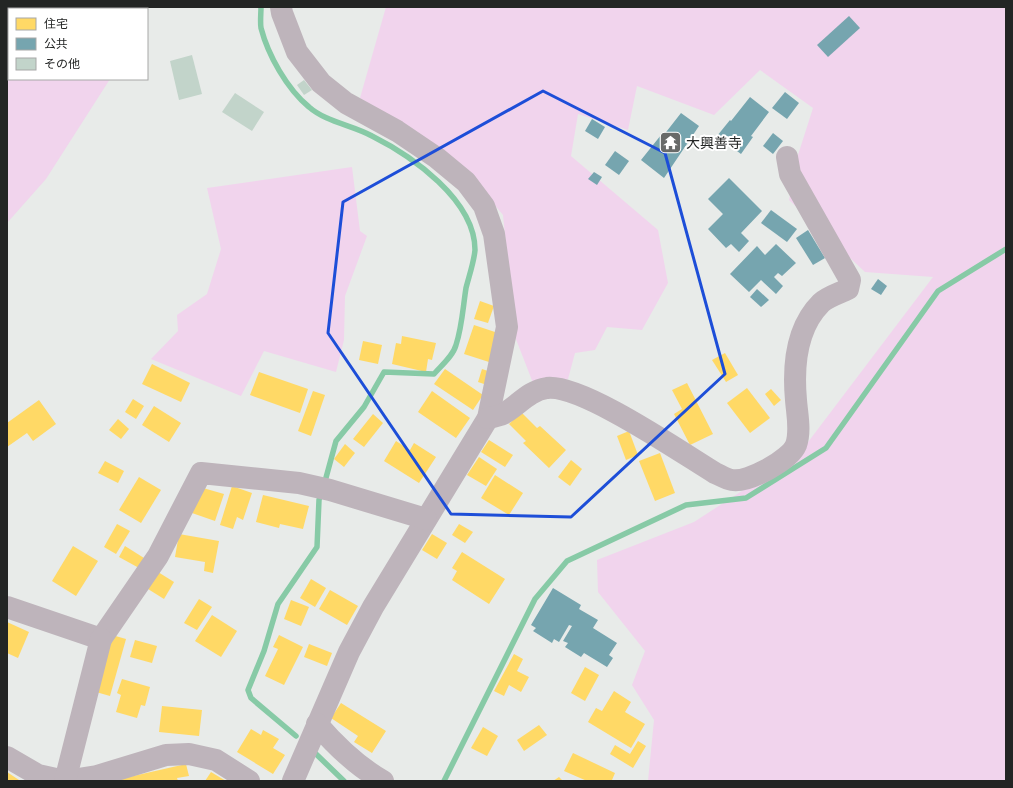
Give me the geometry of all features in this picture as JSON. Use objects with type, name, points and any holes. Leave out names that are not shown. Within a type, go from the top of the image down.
[{"type":"street","points":[[281,7],[297,52],[321,84],[346,102],[397,131],[437,158],[466,182],[484,206],[494,234],[507,327],[488,418],[373,607],[349,652],[293,781]]},
{"type":"street","points":[[488,418],[502,414],[530,393],[548,388],[568,390],[610,409],[715,473],[732,480],[748,479],[788,457],[796,446],[798,430],[794,381],[798,344],[809,320],[821,302],[848,290],[850,280],[790,174],[787,157]]},
{"type":"street","points":[[65,781],[101,639],[158,556],[201,473],[299,483],[323,488],[426,519]]},
{"type":"street","points":[[7,608],[101,639]]},
{"type":"street","points":[[317,724],[330,740],[369,773],[384,781]]},
{"type":"street","points":[[7,757],[38,775],[65,781],[97,776],[166,755],[189,754],[216,760],[249,781]]},
{"type":"highlighted area","points":[[543,91],[665,153],[725,374],[571,517],[451,514],[328,333],[343,202]]},
{"type":"shaded area","points":[[7,7],[99,7],[8,8],[8,80],[109,80],[46,179],[7,223]]},
{"type":"shaded area","points":[[386,7],[1006,7],[1006,781],[648,781],[654,720],[632,685],[645,651],[598,592],[597,560],[694,522],[799,454],[933,277],[865,272],[789,200],[798,155],[813,108],[760,70],[714,115],[637,86],[628,130],[578,114],[571,156],[658,230],[668,283],[642,330],[607,327],[595,350],[575,353],[568,379],[533,383],[512,329],[511,295],[503,215],[462,166],[360,98]]},
{"type":"shaded area","points":[[352,167],[360,231],[367,236],[345,296],[344,340],[336,372],[264,351],[241,396],[151,359],[178,331],[177,315],[207,294],[221,249],[207,188]]},
{"type":"building: 住宅","points":[[480,301],[494,306],[488,323],[474,319]]},
{"type":"building: 住宅","points":[[474,325],[498,333],[489,362],[464,354]]},
{"type":"building: 住宅","points":[[402,336],[436,343],[432,360],[428,359],[426,372],[392,364],[396,343],[401,344]]},
{"type":"building: 住宅","points":[[363,341],[382,345],[378,364],[359,360]]},
{"type":"building: 住宅","points":[[725,353],[738,375],[726,382],[712,360]]},
{"type":"building: 住宅","points":[[152,364],[190,383],[181,402],[142,384]]},
{"type":"building: 住宅","points":[[445,369],[483,395],[473,410],[434,384]]},
{"type":"building: 住宅","points":[[482,369],[491,372],[487,385],[478,382]]},
{"type":"building: 住宅","points":[[259,372],[308,389],[300,413],[250,395]]},
{"type":"building: 住宅","points":[[687,383],[713,434],[690,445],[674,414],[682,409],[672,390]]},
{"type":"building: 住宅","points":[[747,388],[770,418],[750,433],[727,403]]},
{"type":"building: 住宅","points":[[771,389],[781,400],[774,406],[765,394]]},
{"type":"building: 住宅","points":[[313,391],[325,395],[311,436],[298,431]]},
{"type":"building: 住宅","points":[[432,391],[470,418],[456,438],[418,412]]},
{"type":"building: 住宅","points":[[133,399],[144,406],[136,419],[125,412]]},
{"type":"building: 住宅","points":[[39,400],[56,424],[33,441],[27,433],[7,447],[7,423]]},
{"type":"building: 住宅","points":[[154,406],[181,423],[169,442],[142,425]]},
{"type":"building: 住宅","points":[[521,412],[537,428],[540,426],[566,450],[549,468],[523,443],[526,441],[509,424]]},
{"type":"building: 住宅","points":[[373,414],[383,423],[364,447],[353,439]]},
{"type":"building: 住宅","points":[[118,419],[129,429],[121,439],[109,430]]},
{"type":"building: 住宅","points":[[629,431],[638,455],[626,460],[617,436]]},
{"type":"building: 住宅","points":[[489,440],[513,455],[505,467],[481,452]]},
{"type":"building: 住宅","points":[[396,441],[410,450],[414,443],[436,457],[419,483],[384,461]]},
{"type":"building: 住宅","points":[[345,444],[355,453],[344,467],[334,459]]},
{"type":"building: 住宅","points":[[660,453],[675,493],[655,501],[639,461]]},
{"type":"building: 住宅","points":[[479,457],[497,469],[486,486],[467,475]]},
{"type":"building: 住宅","points":[[571,460],[582,469],[570,486],[558,477]]},
{"type":"building: 住宅","points":[[105,461],[124,471],[118,483],[98,473]]},
{"type":"building: 住宅","points":[[495,475],[523,493],[509,515],[481,498]]},
{"type":"building: 住宅","points":[[139,477],[161,490],[141,523],[119,510]]},
{"type":"building: 住宅","points":[[232,486],[252,493],[243,520],[237,517],[233,529],[220,525]]},
{"type":"building: 住宅","points":[[203,488],[224,494],[215,521],[192,513]]},
{"type":"building: 住宅","points":[[263,495],[309,506],[303,529],[280,524],[279,528],[256,522]]},
{"type":"building: 住宅","points":[[117,524],[130,531],[116,554],[104,547]]},
{"type":"building: 住宅","points":[[459,524],[473,532],[465,543],[452,535]]},
{"type":"building: 住宅","points":[[179,534],[219,541],[213,573],[204,571],[205,562],[175,557]]},
{"type":"building: 住宅","points":[[432,534],[447,543],[437,559],[422,550]]},
{"type":"building: 住宅","points":[[73,546],[98,561],[76,596],[52,581]]},
{"type":"building: 住宅","points":[[125,546],[144,558],[139,568],[119,557]]},
{"type":"building: 住宅","points":[[462,552],[505,579],[489,604],[452,580],[457,571],[452,568]]},
{"type":"building: 住宅","points":[[158,572],[174,582],[164,599],[148,589]]},
{"type":"building: 住宅","points":[[311,579],[326,588],[315,607],[300,598]]},
{"type":"building: 住宅","points":[[330,590],[358,606],[347,625],[319,609]]},
{"type":"building: 住宅","points":[[199,599],[212,607],[197,630],[184,623]]},
{"type":"building: 住宅","points":[[291,600],[309,607],[301,626],[284,619]]},
{"type":"building: 住宅","points":[[212,615],[237,631],[221,657],[195,641]]},
{"type":"building: 住宅","points":[[7,622],[29,632],[18,658],[7,653]]},
{"type":"building: 住宅","points":[[112,635],[126,639],[110,696],[96,692]]},
{"type":"building: 住宅","points":[[279,635],[303,647],[284,685],[265,676],[278,649],[273,647]]},
{"type":"building: 住宅","points":[[135,640],[157,646],[152,663],[130,657]]},
{"type":"building: 住宅","points":[[309,644],[332,653],[327,666],[304,657]]},
{"type":"building: 住宅","points":[[514,654],[523,659],[517,671],[529,677],[521,692],[509,685],[504,696],[494,691]]},
{"type":"building: 住宅","points":[[585,667],[599,675],[585,701],[571,693]]},
{"type":"building: 住宅","points":[[122,679],[150,687],[145,706],[141,705],[137,718],[116,712],[121,695],[117,693]]},
{"type":"building: 住宅","points":[[614,691],[631,702],[625,712],[645,724],[631,748],[588,722],[596,708],[602,711]]},
{"type":"building: 住宅","points":[[341,703],[386,731],[372,753],[354,742],[358,736],[331,718]]},
{"type":"building: 住宅","points":[[162,706],[202,710],[199,736],[159,732]]},
{"type":"building: 住宅","points":[[539,725],[547,735],[524,751],[517,740]]},
{"type":"building: 住宅","points":[[483,727],[498,736],[487,756],[471,748]]},
{"type":"building: 住宅","points":[[251,729],[261,735],[263,730],[279,739],[273,748],[285,755],[273,774],[237,752]]},
{"type":"building: 住宅","points":[[638,741],[646,746],[633,768],[610,754],[615,745],[630,754]]},
{"type":"building: 住宅","points":[[573,753],[615,773],[612,780],[615,781],[587,781],[564,771]]},
{"type":"building: 住宅","points":[[186,764],[189,776],[177,778],[178,781],[120,781],[120,779]]},
{"type":"building: 住宅","points":[[7,772],[19,780],[19,781],[7,781]]},
{"type":"building: 住宅","points":[[211,772],[226,781],[205,781]]},
{"type":"building: 住宅","points":[[559,777],[563,781],[553,781]]},
{"type":"building: 公共","points":[[849,16],[860,28],[828,57],[817,45]]},
{"type":"building: 公共","points":[[785,92],[799,103],[787,119],[772,108]]},
{"type":"building: 公共","points":[[750,97],[769,112],[751,136],[753,137],[741,154],[717,136]]},
{"type":"building: 公共","name":"大興善寺","points":[[681,113],[699,126],[664,178],[641,160]]},
{"type":"building: 公共","points":[[592,119],[605,127],[598,139],[585,131]]},
{"type":"building: 公共","points":[[773,133],[783,141],[773,154],[763,146]]},
{"type":"building: 公共","points":[[615,151],[629,161],[619,175],[605,165]]},
{"type":"building: 公共","points":[[594,172],[602,177],[597,185],[588,179]]},
{"type":"building: 公共","points":[[729,178],[762,211],[741,233],[749,241],[739,252],[731,244],[726,248],[708,229],[723,214],[708,199]]},
{"type":"building: 公共","points":[[771,210],[797,229],[787,242],[761,223]]},
{"type":"building: 公共","points":[[808,230],[825,258],[813,265],[796,238]]},
{"type":"building: 公共","points":[[776,244],[796,263],[782,276],[778,273],[774,277],[783,286],[776,294],[761,280],[749,292],[730,274],[757,246],[765,255]]},
{"type":"building: 公共","points":[[878,279],[887,286],[881,295],[871,289]]},
{"type":"building: 公共","points":[[757,289],[769,300],[761,307],[750,297]]},
{"type":"building: 公共","points":[[553,588],[581,605],[579,609],[598,620],[593,628],[617,643],[609,655],[613,658],[607,667],[584,653],[581,657],[565,647],[568,643],[563,641],[572,626],[569,625],[559,642],[554,639],[552,643],[533,631],[536,628],[531,625]]},
{"type":"building: その他","points":[[192,55],[202,94],[179,100],[170,61]]},
{"type":"building: その他","points":[[304,80],[312,90],[304,95],[297,85]]},
{"type":"building: その他","points":[[235,93],[264,112],[252,131],[222,112]]},
{"type":"waterway","points":[[261,7],[261,28],[268,49],[279,71],[293,91],[301,100],[316,112],[331,120],[364,132],[405,155],[422,168],[453,197],[465,214],[472,232],[475,250],[473,264],[466,288],[460,331],[455,349],[434,374],[384,372],[364,407],[336,441],[324,485]]},
{"type":"waterway","points":[[444,781],[535,599],[567,561],[686,505],[746,498],[826,448],[938,291],[1006,249]]},
{"type":"waterway","points":[[296,736],[251,698],[248,690],[264,651],[278,604],[317,547],[319,500],[321,493]]},
{"type":"waterway","points":[[315,753],[344,781]]},
{"type":"place","name":"大興善寺","points":[[670,143]]}]
